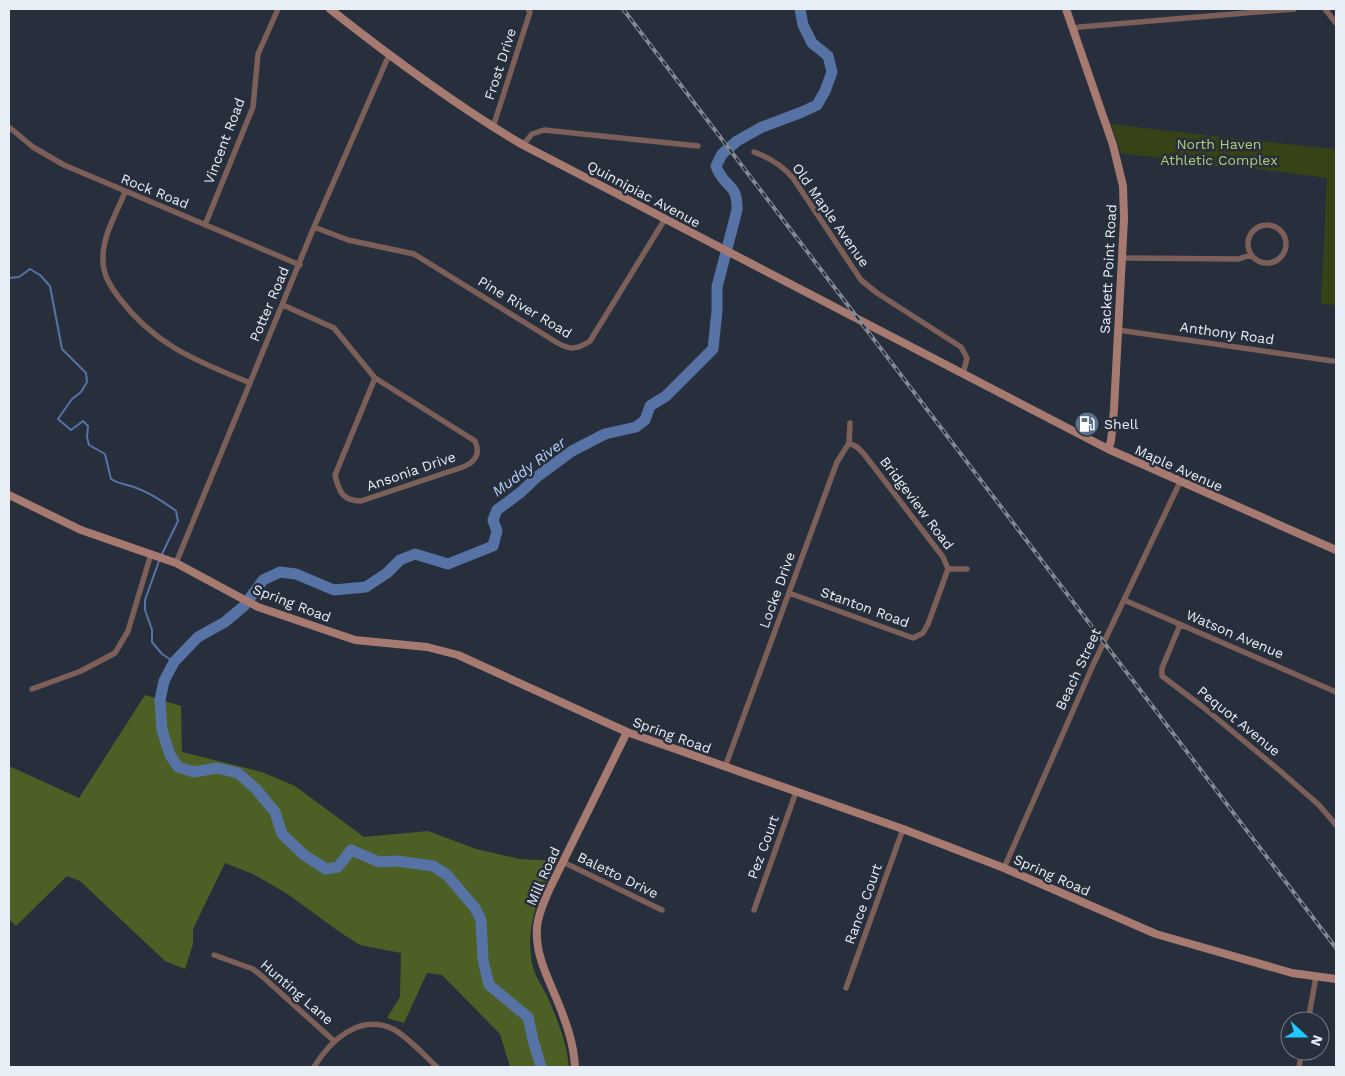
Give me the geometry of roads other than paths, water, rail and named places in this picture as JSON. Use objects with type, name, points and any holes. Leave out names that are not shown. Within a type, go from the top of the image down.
[{"type":"street","name":"Vincent Road","points":[[205,225],[253,107],[258,54],[278,9]]},
{"type":"street","name":"Quinnipiac Avenue","points":[[330,9],[388,56],[523,145],[963,374]]},
{"type":"street","name":"Frost Drive","points":[[493,127],[530,12],[528,9]]},
{"type":"street","name":"Sackett Point Road","points":[[1066,9],[1107,126],[1120,169],[1124,199],[1114,409],[1111,441],[1108,449]]},
{"type":"street","points":[[1072,29],[1294,9]]},
{"type":"street","points":[[1325,9],[1336,23]]},
{"type":"street","name":"Potter Road","points":[[176,563],[314,227],[388,56]]},
{"type":"street","name":"Rock Road","points":[[9,127],[33,147],[51,158],[125,192],[300,264]]},
{"type":"street","points":[[523,145],[532,134],[544,130],[698,146]]},
{"type":"street","name":"Old Maple Avenue","points":[[754,152],[771,159],[793,178],[861,280],[877,293],[961,348],[967,358],[963,374]]},
{"type":"street","points":[[125,192],[105,243],[103,257],[104,272],[110,286],[129,311],[161,340],[196,360],[250,383]]},
{"type":"street","name":"Pine River Road","points":[[314,227],[348,240],[414,254],[556,342],[572,349],[581,347],[590,341],[666,219]]},
{"type":"street","points":[[1271,226],[1282,233],[1286,244],[1282,255],[1278,259],[1273,262],[1261,262],[1251,255],[1248,243],[1258,227],[1271,226]]},
{"type":"street","points":[[1122,258],[1238,259],[1251,255]]},
{"type":"street","name":"Ansonia Drive","points":[[283,305],[334,328],[375,378],[476,441],[478,451],[475,459],[463,467],[361,501],[346,498],[339,490],[335,475],[375,378]]},
{"type":"street","name":"Anthony Road","points":[[1118,330],[1333,361]]},
{"type":"street","name":"Maple Avenue","points":[[963,374],[1108,449],[1336,550]]},
{"type":"street","name":"Locke Drive","points":[[726,767],[837,462],[848,443],[850,422]]},
{"type":"street","name":"Bridgeview Road","points":[[848,443],[857,447],[864,454],[943,556],[948,569],[967,569]]},
{"type":"street","name":"Beach Street","points":[[1004,868],[1093,665],[1180,482]]},
{"type":"street","name":"Spring Road","points":[[9,495],[81,530],[176,563],[253,604],[355,640],[427,647],[458,655],[627,732],[903,829],[1004,868],[1156,934],[1292,972],[1316,977],[1336,978]]},
{"type":"street","points":[[32,689],[81,671],[115,653],[128,631],[151,554]]},
{"type":"street","name":"Stanton Road","points":[[789,593],[913,638],[919,636],[926,628],[948,569]]},
{"type":"street","name":"Watson Avenue","points":[[1124,600],[1336,692]]},
{"type":"street","name":"Pequot Avenue","points":[[1180,625],[1161,672],[1164,678],[1203,707],[1279,770],[1319,805],[1336,825]]},
{"type":"street","name":"Mill Road","points":[[575,1067],[570,1032],[541,964],[537,925],[541,910],[563,862],[627,732]]},
{"type":"street","name":"Pez Court","points":[[754,910],[796,792]]},
{"type":"street","name":"Rance Court","points":[[846,988],[903,829]]},
{"type":"street","name":"Baletto Drive","points":[[563,862],[662,910]]},
{"type":"street","name":"Hunting Lane","points":[[214,954],[239,963],[258,973],[334,1041]]},
{"type":"street","points":[[1310,1011],[1316,977]]},
{"type":"street","points":[[314,1067],[334,1041],[354,1028],[367,1025],[392,1029],[402,1035],[438,1067]]},
{"type":"waterway","name":"Muddy River","points":[[541,1067],[528,1017],[489,985],[483,960],[481,920],[475,908],[447,875],[433,866],[398,861],[379,862],[351,850],[338,867],[326,869],[304,855],[282,834],[275,812],[256,789],[238,773],[217,768],[194,772],[178,767],[170,755],[162,730],[160,700],[164,681],[174,662],[198,637],[225,622],[244,606],[263,580],[280,572],[296,574],[334,590],[366,587],[387,573],[400,560],[415,554],[448,564],[493,546],[497,531],[493,520],[497,510],[572,451],[605,434],[636,427],[645,420],[650,406],[666,396],[713,349],[717,311],[717,287],[737,210],[737,201],[733,190],[723,179],[716,166],[722,154],[737,141],[762,127],[817,105],[832,72],[828,56],[812,43],[803,25],[800,9]]},
{"type":"waterway","points":[[9,278],[19,277],[30,269],[40,275],[50,286],[62,349],[86,373],[87,382],[81,392],[72,399],[58,419],[71,430],[83,421],[88,426],[87,437],[89,445],[105,454],[111,479],[145,492],[176,511],[178,521],[162,554]]},
{"type":"waterway","points":[[159,561],[145,600],[145,610],[152,630],[152,642],[162,654],[174,662]]},
{"type":"railway","points":[[623,9],[1336,948]]},
{"type":"place","name":"Shell","points":[[1087,424]]},
{"type":"park label","name":"North Haven Athletic Complex","points":[[1219,152]]}]
